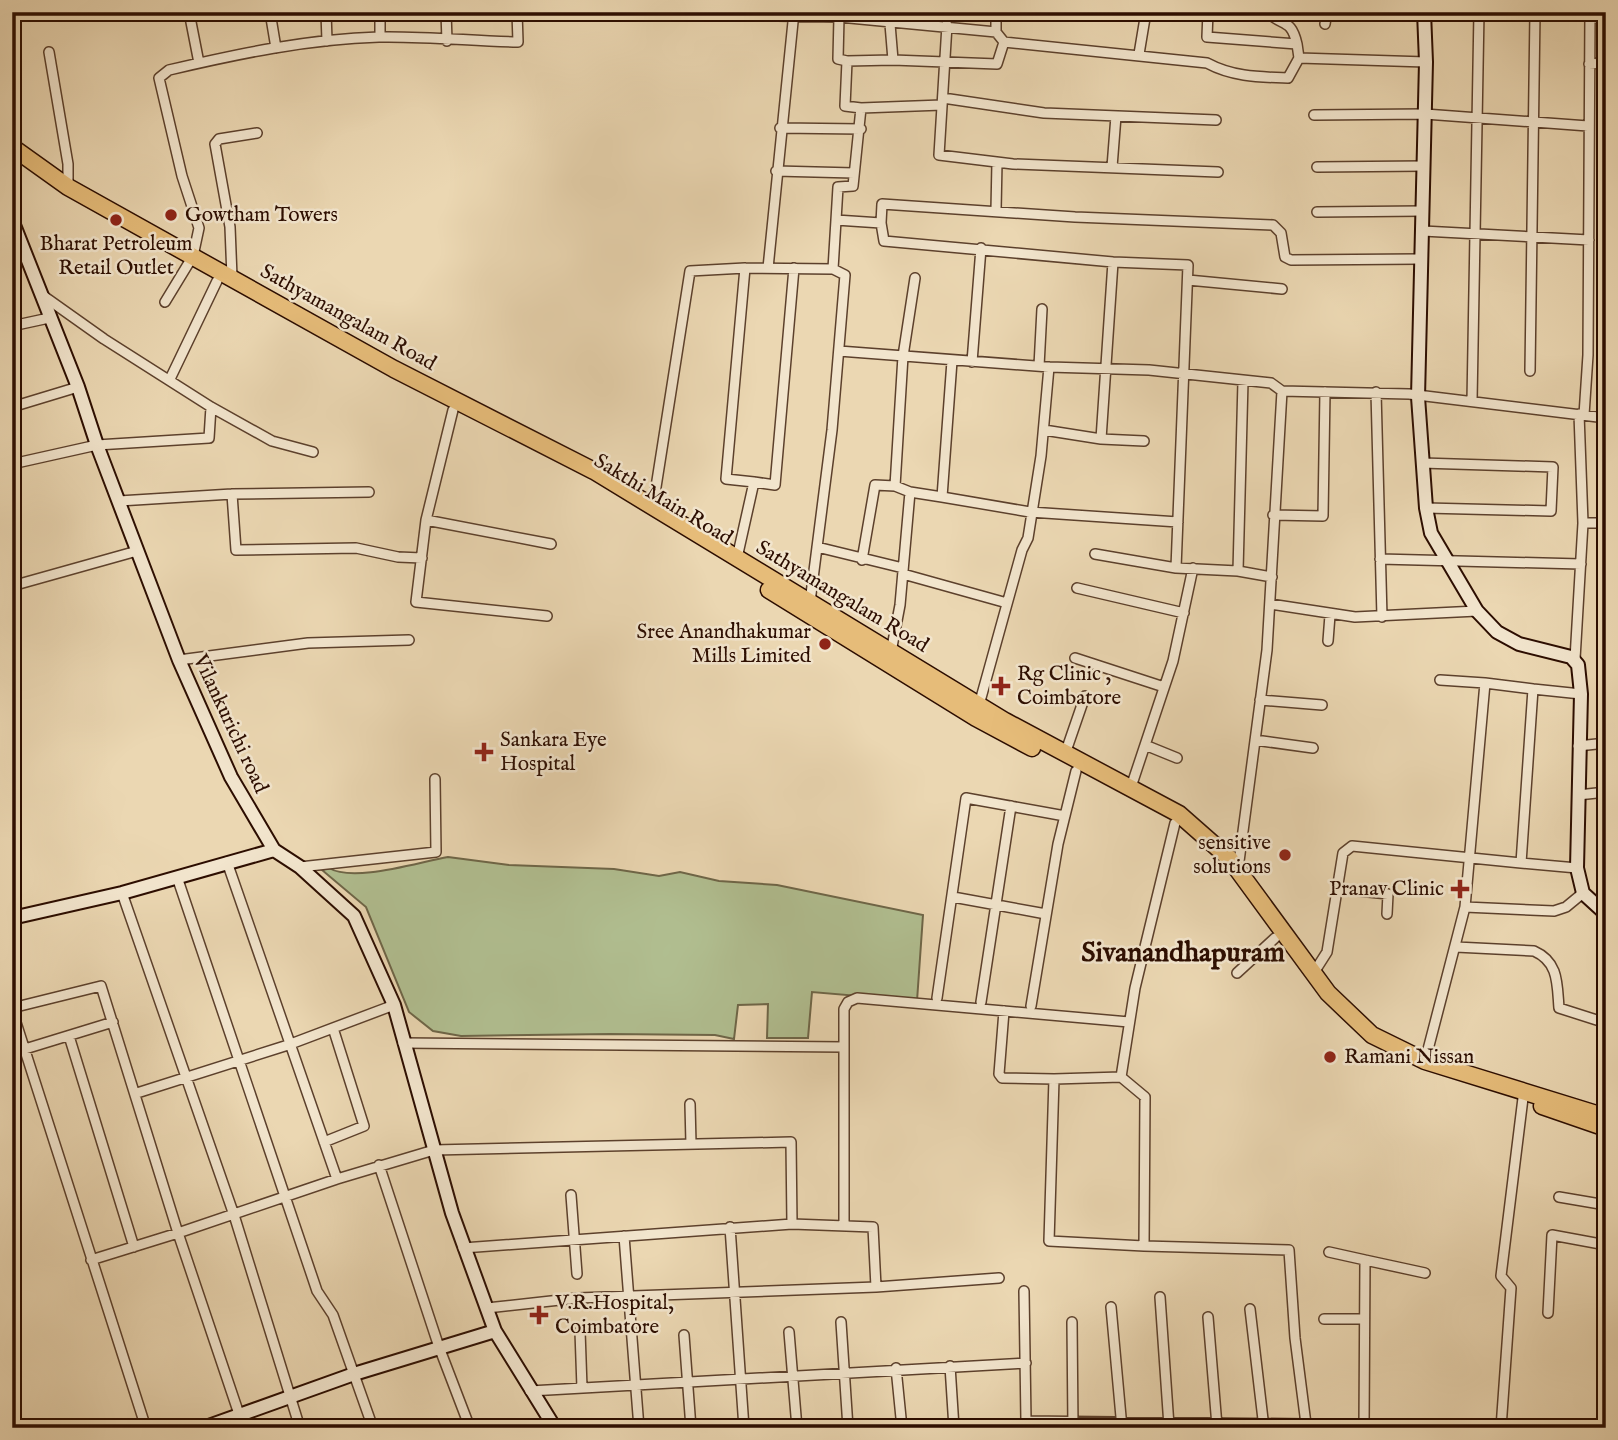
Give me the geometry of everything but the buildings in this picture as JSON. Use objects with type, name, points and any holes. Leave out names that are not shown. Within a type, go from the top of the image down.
[{"type":"highway","name":"Sathyamangalam Road","points":[[12,147],[68,187],[189,260],[594,471],[891,652],[986,714],[1179,814],[1211,840],[1238,869],[1313,974],[1352,1019],[1372,1035],[1425,1061],[1523,1095],[1606,1117]]},
{"type":"highway","points":[[12,160],[66,197],[189,260]]},
{"type":"highway","name":"Sakthi Main Road","points":[[225,279],[453,410],[638,508],[986,714],[1076,771],[1175,823],[1221,863],[1321,998],[1369,1044],[1423,1069],[1523,1095],[1606,1128]]},
{"type":"street","points":[[189,12],[199,63]]},
{"type":"street","points":[[270,12],[276,48]]},
{"type":"street","points":[[326,12],[327,41]]},
{"type":"street","points":[[380,12],[380,37]]},
{"type":"street","points":[[446,12],[447,41]]},
{"type":"street","points":[[165,302],[189,260],[199,228],[182,176],[159,78],[169,70],[199,63],[327,41],[380,37],[518,42],[517,12]]},
{"type":"street","points":[[551,12],[888,16],[996,32]]},
{"type":"street","points":[[996,12],[996,32],[1004,42],[1139,54],[1206,63],[1228,74],[1288,78],[1299,58],[1293,29],[1267,12]]},
{"type":"street","points":[[1139,54],[1146,12]]},
{"type":"street","points":[[1208,12],[1207,37],[1297,44]]},
{"type":"street","points":[[1325,24],[1326,12]]},
{"type":"street","points":[[1424,12],[1426,62],[1423,231],[1419,259],[1418,397],[1426,508],[1432,533],[1445,561],[1477,611],[1497,632],[1519,644],[1575,659]]},
{"type":"street","points":[[1472,401],[1479,12]]},
{"type":"street","points":[[1530,371],[1535,12]]},
{"type":"street","points":[[768,268],[780,128],[794,14]]},
{"type":"street","points":[[1606,18],[1590,15],[1588,355],[1581,414],[1583,523],[1575,659],[1581,694],[1577,868],[1583,893],[1606,914]]},
{"type":"street","points":[[834,16],[838,59],[847,61],[945,60],[997,64],[1004,42]]},
{"type":"street","points":[[888,16],[893,60]]},
{"type":"street","points":[[947,25],[939,155],[997,162],[1218,172]]},
{"type":"street","points":[[49,51],[68,164],[68,187]]},
{"type":"street","points":[[1299,58],[1426,62]]},
{"type":"street","points":[[847,61],[845,106],[861,108],[942,101],[1044,113],[1216,120]]},
{"type":"street","points":[[1589,64],[1606,63]]},
{"type":"street","points":[[833,269],[838,187],[853,186],[861,108]]},
{"type":"street","points":[[1314,115],[1425,114],[1588,126]]},
{"type":"street","points":[[1112,167],[1116,116]]},
{"type":"street","points":[[780,128],[860,129]]},
{"type":"street","points":[[170,379],[225,279],[230,227],[215,145],[219,139],[257,133]]},
{"type":"street","points":[[996,210],[997,162]]},
{"type":"street","points":[[1317,167],[1424,166]]},
{"type":"street","points":[[776,171],[854,173]]},
{"type":"street","points":[[1176,568],[1188,265],[1113,262],[884,241],[882,204],[1075,217],[1273,225],[1281,233],[1285,257],[1292,260],[1419,259]]},
{"type":"street","points":[[1317,212],[1423,211]]},
{"type":"street","name":"Vilankurichi road","points":[[12,220],[78,387],[97,445],[179,660],[231,777],[274,850],[300,867],[355,916],[394,1005],[463,1248],[495,1331],[552,1427]]},
{"type":"street","points":[[836,220],[881,223]]},
{"type":"street","points":[[1423,231],[1476,236],[1589,240]]},
{"type":"street","points":[[972,362],[981,248]]},
{"type":"street","points":[[1101,439],[1108,371],[1113,262]]},
{"type":"street","points":[[745,268],[726,480],[775,485],[794,268]]},
{"type":"street","points":[[653,506],[690,271],[745,268],[833,269],[845,275],[810,603]]},
{"type":"street","points":[[895,486],[903,356],[915,278]]},
{"type":"street","points":[[1188,279],[1282,289]]},
{"type":"street","points":[[40,294],[104,339],[211,407],[272,441],[313,453]]},
{"type":"street","points":[[986,714],[1007,604],[1028,538],[1044,430],[1042,309]]},
{"type":"street","points":[[12,326],[49,318]]},
{"type":"street","points":[[839,351],[1108,371],[1149,370],[1271,383],[1283,391],[1376,392],[1606,418]]},
{"type":"street","points":[[942,497],[952,361]]},
{"type":"street","points":[[1238,571],[1243,381]]},
{"type":"street","points":[[12,407],[78,387]]},
{"type":"street","points":[[1238,869],[1270,604],[1273,515],[1283,391]]},
{"type":"street","points":[[1273,515],[1323,516],[1325,392]]},
{"type":"street","points":[[1376,392],[1382,617]]},
{"type":"street","points":[[12,464],[97,445],[209,438],[211,407]]},
{"type":"street","points":[[453,410],[426,520],[416,602],[547,616]]},
{"type":"street","points":[[1044,430],[1101,439],[1144,441]]},
{"type":"street","points":[[1422,463],[1553,467],[1551,511],[1426,508]]},
{"type":"street","points":[[737,558],[754,482]]},
{"type":"street","points":[[862,560],[875,485],[895,486],[911,492],[1030,512],[1178,522]]},
{"type":"street","points":[[120,501],[232,494],[369,492]]},
{"type":"street","points":[[891,652],[911,492]]},
{"type":"street","points":[[232,494],[236,550],[356,548],[398,557],[422,558]]},
{"type":"street","points":[[426,520],[551,544]]},
{"type":"street","points":[[1583,523],[1606,523]]},
{"type":"street","points":[[817,547],[1007,604]]},
{"type":"street","points":[[12,586],[137,551]]},
{"type":"street","points":[[1096,554],[1176,568],[1238,571],[1272,577]]},
{"type":"street","points":[[1380,559],[1581,564]]},
{"type":"street","points":[[1131,787],[1164,687],[1193,568]]},
{"type":"street","points":[[1077,588],[1184,613]]},
{"type":"street","points":[[1270,604],[1324,611],[1330,615],[1382,617],[1477,611]]},
{"type":"street","points":[[1328,642],[1330,615]]},
{"type":"street","points":[[179,660],[308,643],[409,640]]},
{"type":"street","points":[[1075,659],[1164,687]]},
{"type":"street","points":[[1440,680],[1581,694]]},
{"type":"street","points":[[1425,1061],[1465,906],[1485,683]]},
{"type":"street","points":[[1521,863],[1533,689]]},
{"type":"street","points":[[1065,754],[1085,696]]},
{"type":"street","points":[[1260,700],[1322,705]]},
{"type":"street","points":[[1255,740],[1313,748]]},
{"type":"street","points":[[1578,746],[1606,743]]},
{"type":"street","points":[[1145,745],[1177,758]]},
{"type":"street","points":[[1031,1006],[1046,914],[1076,771]]},
{"type":"street","points":[[300,867],[436,852],[435,779]]},
{"type":"street","points":[[1578,795],[1606,792]]},
{"type":"street","points":[[937,998],[966,797],[1065,816]]},
{"type":"street","points":[[981,1002],[1011,806]]},
{"type":"street","points":[[1121,1077],[1129,1022],[1153,905],[1175,823]]},
{"type":"street","points":[[1313,974],[1327,952],[1343,853],[1352,846],[1577,868]]},
{"type":"street","points":[[12,918],[122,893],[274,850]]},
{"type":"street","points":[[227,862],[288,1045],[337,1179]]},
{"type":"street","points":[[177,877],[317,1291],[333,1315],[373,1428]]},
{"type":"street","points":[[1338,889],[1388,894],[1387,914]]},
{"type":"street","points":[[122,893],[234,1216],[300,1428]]},
{"type":"street","points":[[1465,906],[1554,911],[1566,907],[1583,893]]},
{"type":"street","points":[[953,897],[1046,914]]},
{"type":"street","points":[[1237,973],[1275,938]]},
{"type":"street","points":[[1456,947],[1534,951],[1541,954],[1556,971],[1559,1008],[1606,1023]]},
{"type":"street","points":[[146,1428],[12,1009],[102,986],[178,1233],[240,1417]]},
{"type":"street","points":[[844,1226],[843,1047],[844,1010],[848,1002],[857,998],[1129,1022]]},
{"type":"street","points":[[137,1093],[288,1045],[394,1005]]},
{"type":"street","points":[[1004,1011],[999,1074],[1002,1078],[1121,1077],[1145,1097],[1144,1246]]},
{"type":"street","points":[[25,1049],[113,1022]]},
{"type":"street","points":[[324,1142],[364,1126],[333,1028]]},
{"type":"street","points":[[69,1036],[134,1247]]},
{"type":"street","points":[[403,1042],[843,1047]]},
{"type":"street","points":[[1054,1079],[1049,1241],[1289,1250],[1295,1338],[1308,1425]]},
{"type":"street","points":[[1501,1428],[1511,1288],[1501,1276],[1523,1095]]},
{"type":"street","points":[[690,1104],[691,1144]]},
{"type":"street","points":[[91,1259],[234,1216],[379,1165],[434,1150],[791,1142],[792,1224]]},
{"type":"street","points":[[379,1165],[439,1347],[470,1428]]},
{"type":"street","points":[[571,1195],[577,1275]]},
{"type":"street","points":[[1559,1197],[1606,1205]]},
{"type":"street","points":[[463,1248],[730,1227],[792,1224],[873,1227],[876,1287]]},
{"type":"street","points":[[730,1227],[744,1428]]},
{"type":"street","points":[[1548,1312],[1552,1235],[1606,1245]]},
{"type":"street","points":[[624,1236],[639,1428]]},
{"type":"street","points":[[1329,1252],[1425,1273]]},
{"type":"street","points":[[1364,1428],[1365,1261]]},
{"type":"street","points":[[487,1308],[578,1298],[876,1287],[999,1278]]},
{"type":"street","points":[[1024,1291],[1026,1424],[1308,1425],[1346,1428]]},
{"type":"street","points":[[1160,1297],[1169,1425]]},
{"type":"street","points":[[1111,1307],[1122,1425]]},
{"type":"street","points":[[1250,1309],[1264,1426]]},
{"type":"street","points":[[1208,1317],[1217,1425]]},
{"type":"street","points":[[1324,1319],[1363,1319]]},
{"type":"street","points":[[841,1322],[848,1428]]},
{"type":"street","points":[[1072,1322],[1073,1424]]},
{"type":"street","points":[[203,1428],[291,1399],[355,1374],[495,1331]]},
{"type":"street","points":[[580,1331],[582,1388]]},
{"type":"street","points":[[789,1332],[796,1428]]},
{"type":"street","points":[[684,1335],[691,1428]]},
{"type":"street","points":[[530,1391],[689,1383],[741,1377],[793,1377],[896,1368],[1026,1363]]},
{"type":"street","points":[[950,1366],[954,1428]]},
{"type":"street","points":[[896,1368],[902,1428]]},
{"type":"street","points":[[12,1417],[15,1428]]},
{"type":"green space","points":[[448,857],[509,865],[614,869],[659,876],[680,872],[719,881],[777,885],[923,915],[917,1001],[812,992],[808,1038],[767,1038],[768,1004],[738,1005],[734,1039],[715,1035],[461,1036],[433,1031],[409,1012],[366,907],[322,870],[329,868],[340,872],[370,872]]},
{"type":"place","name":"Gowtham Towers","points":[[171,215]]},
{"type":"place","name":"Bharat Petroleum Retail Outlet","points":[[116,220]]},
{"type":"place","name":"Sree Anandhakumar Mills Limited","points":[[825,644]]},
{"type":"place","name":"Rg Clinic , Coimbatore","points":[[1001,686]]},
{"type":"place","name":"Sankara Eye Hospital","points":[[484,752]]},
{"type":"place","name":"sensitive solutions","points":[[1285,855]]},
{"type":"place","name":"Pranav Clinic","points":[[1460,889]]},
{"type":"place","name":"Ramani Nissan","points":[[1330,1057]]},
{"type":"place","name":"V.R.Hospital, Coimbatore","points":[[539,1315]]},
{"type":"district","name":"Sivanandhapuram","points":[[1183,953]]}]
